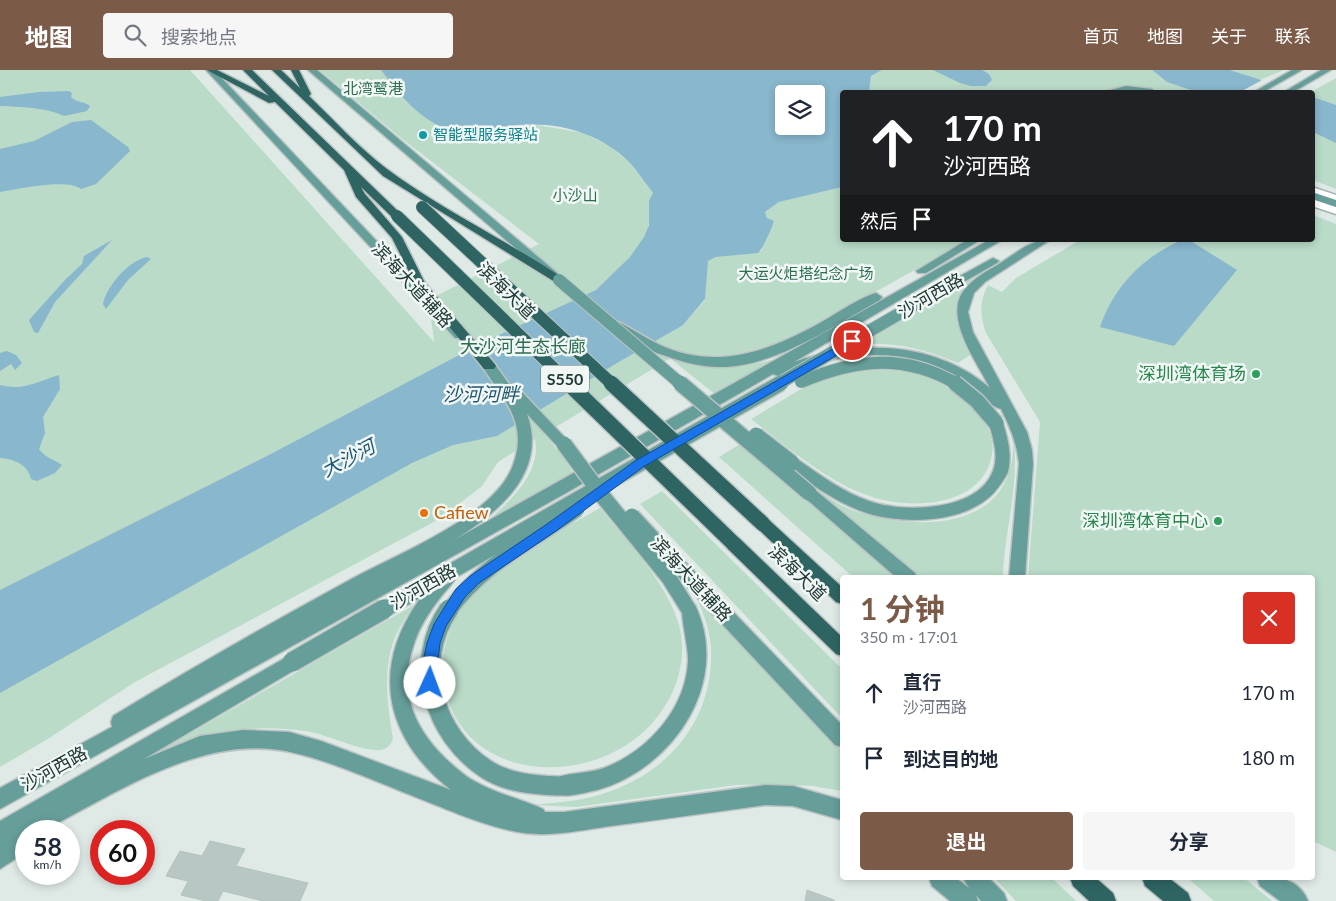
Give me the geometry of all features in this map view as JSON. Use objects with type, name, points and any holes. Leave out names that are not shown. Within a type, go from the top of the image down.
[{"type":"highway","points":[[211,70],[289,111]]},
{"type":"highway","points":[[247,70],[348,168],[360,195],[390,218],[420,284],[489,366]]},
{"type":"highway","name":"滨海大道","points":[[276,70],[379,168],[428,205],[840,595]]},
{"type":"highway","points":[[295,70],[311,102]]},
{"type":"highway","points":[[428,205],[521,254],[559,280]]},
{"type":"highway","name":"滨海大道","points":[[390,218],[840,646]]},
{"type":"highway","points":[[1083,880],[1105,901]]},
{"type":"highway","points":[[1156,880],[1180,901]]},
{"type":"main road","name":"滨海大道辅路","points":[[211,70],[421,298],[564,444],[840,736]]},
{"type":"main road","points":[[312,70],[906,575]]},
{"type":"main road","points":[[1262,90],[1298,70]]},
{"type":"main road","points":[[1292,90],[1327,70]]},
{"type":"main road","points":[[1120,90],[1135,90]]},
{"type":"main road","points":[[1315,191],[1336,199]]},
{"type":"main road","points":[[1315,196],[1336,204]]},
{"type":"main road","points":[[1315,203],[1336,211]]},
{"type":"main road","points":[[599,314],[623,330],[663,352],[687,359],[725,362],[748,360],[773,352],[864,304],[972,242]]},
{"type":"main road","name":"沙河西路","points":[[4,797],[280,636],[338,612],[561,489],[992,242]]},
{"type":"main road","name":"沙河西路","points":[[0,833],[292,662],[1026,242]]},
{"type":"main road","points":[[1017,575],[1026,464],[1025,450],[1020,432],[967,332],[962,312],[970,292],[981,280],[1042,242]]},
{"type":"main road","points":[[714,402],[782,371],[845,352],[875,350],[896,352],[939,363],[976,382],[1000,403],[1011,416]]},
{"type":"main road","points":[[685,387],[748,429],[792,463],[833,491],[860,504],[895,514],[936,514],[957,509],[974,501],[988,491],[996,481],[1002,467],[1004,454],[1002,437],[996,423],[976,398],[947,378],[906,364],[873,361],[854,363],[825,370],[720,418]]},
{"type":"main road","points":[[280,636],[476,517],[503,494],[521,465],[526,438],[525,422],[518,406],[489,366]]},
{"type":"main road","points":[[564,444],[604,498],[669,578],[689,610],[696,628],[698,666],[693,690],[684,711],[670,731],[654,748],[637,761],[610,775],[585,783],[559,786],[534,785],[509,779],[468,756],[452,741],[442,724],[433,703],[430,683],[430,662],[441,624],[450,607],[474,580],[551,527],[639,464]]},
{"type":"main road","points":[[463,796],[444,771],[423,749],[406,722],[398,696],[398,667],[404,643],[414,618],[435,590],[462,562],[561,489]]},
{"type":"main road","points":[[0,842],[129,776],[182,752],[243,740],[289,742],[321,751],[463,796],[504,819],[524,823],[564,822],[765,796],[792,796],[840,809]]},
{"type":"main road","points":[[58,820],[129,776]]},
{"type":"main road","points":[[0,858],[15,848]]},
{"type":"main road","points":[[942,880],[967,901]]},
{"type":"main road","points":[[976,880],[996,901]]},
{"type":"main road","points":[[1271,880],[1297,901]]},
{"type":"green space","points":[[0,70],[190,70],[434,342],[431,311],[435,299],[440,294],[539,244],[401,138],[320,70],[381,70],[392,85],[461,131],[537,125],[584,133],[609,146],[630,163],[653,193],[650,204],[649,223],[641,242],[628,260],[596,290],[683,325],[705,300],[707,261],[716,257],[761,251],[774,222],[767,218],[765,212],[779,202],[840,187],[840,242],[965,242],[788,340],[734,355],[700,356],[681,352],[544,434],[565,459],[574,475],[484,524],[513,497],[528,476],[536,452],[535,439],[498,462],[482,486],[441,518],[135,682],[46,740],[0,767]]},
{"type":"green space","points":[[882,70],[934,70],[968,85],[983,86],[990,83],[982,70],[1152,70],[1167,82],[1190,90],[869,90],[871,76]]},
{"type":"green space","points":[[1230,70],[1284,70],[1260,80]]},
{"type":"green space","points":[[1336,78],[1336,189],[1315,181],[1315,90]]},
{"type":"green space","name":"深圳湾体育中心","points":[[1315,216],[1336,224],[1336,852],[1315,842],[1315,575],[1028,575],[1040,422],[986,333],[981,309],[988,285],[1002,292],[1016,278],[1077,242],[1315,242]]},
{"type":"green space","points":[[975,276],[966,286],[957,305],[958,323],[970,355],[958,363],[910,347],[886,344],[859,344]]},
{"type":"green space","points":[[782,357],[716,395],[671,359],[714,367],[727,367],[754,364]]},
{"type":"green space","points":[[860,368],[895,369],[916,373],[944,385],[970,404],[989,429],[992,444],[991,459],[983,476],[971,488],[955,497],[937,502],[898,502],[880,499],[849,487],[819,470],[751,419],[806,386],[825,378]]},
{"type":"green space","points":[[1014,443],[1015,477],[1003,575],[917,575],[812,486],[846,507],[876,517],[897,521],[940,521],[961,517],[979,509],[995,497],[1006,480],[1012,462]]},
{"type":"green space","points":[[740,444],[893,575],[851,575],[719,457]]},
{"type":"green space","points":[[662,491],[840,667],[840,716],[640,504]]},
{"type":"green space","points":[[600,508],[656,578],[673,609],[681,636],[682,659],[673,692],[661,712],[636,738],[605,756],[571,766],[536,767],[503,759],[475,741],[454,715],[443,678],[442,668],[447,638],[460,611],[479,587],[494,573],[528,549]]},
{"type":"green space","points":[[693,591],[840,749],[840,791],[813,786],[775,784],[736,785],[576,807],[533,805],[572,801],[611,791],[653,769],[671,754],[697,717],[705,696],[710,673],[711,649],[709,634]]},
{"type":"green space","points":[[414,605],[396,635],[389,658],[387,692],[393,739],[386,748],[371,750],[305,731],[252,729],[199,737],[149,757]]},
{"type":"green space","points":[[996,880],[1054,880],[1076,901],[1016,901]]},
{"type":"green space","points":[[1190,880],[1246,880],[1272,901],[1214,901]]},
{"type":"water","points":[[381,70],[882,70],[871,76],[869,90],[840,90],[840,187],[779,202],[765,212],[767,218],[774,221],[758,253],[716,257],[708,261],[705,299],[683,325],[497,436],[453,445],[412,463],[0,693],[0,590],[267,456],[482,343],[596,290],[630,257],[644,237],[649,225],[649,201],[653,193],[630,163],[606,144],[580,132],[551,126],[521,125],[476,131],[458,131],[429,120],[411,106]]},
{"type":"water","points":[[933,70],[982,70],[989,74],[992,80],[986,86],[971,86],[960,83]]},
{"type":"water","points":[[1152,70],[1230,70],[1292,90],[1190,90],[1167,82]]},
{"type":"water","points":[[69,91],[72,93],[71,97],[73,99],[90,106],[87,111],[64,116],[41,109],[0,106],[0,97],[39,92]]},
{"type":"water","points":[[1315,98],[1336,105],[1336,143],[1315,133]]},
{"type":"water","points":[[91,120],[128,147],[130,151],[96,184],[81,189],[65,184],[54,184],[0,192],[0,149],[34,141],[72,122]]},
{"type":"water","points":[[112,240],[55,302],[38,333],[34,332],[29,320],[82,264],[84,256]]},
{"type":"water","points":[[1178,242],[1192,242],[1237,270],[1174,346],[1100,327],[1113,298],[1122,286],[1143,264]]},
{"type":"water","points":[[147,257],[151,259],[128,280],[106,309],[103,304],[113,282],[133,263]]},
{"type":"water","points":[[7,351],[16,355],[22,363],[15,370],[11,364],[0,371],[0,353]]},
{"type":"water","points":[[59,375],[60,389],[43,417],[45,433],[39,449],[62,465],[55,473],[37,481],[31,479],[27,470],[19,463],[0,458],[0,385],[9,387],[23,386]]},
{"type":"pier","points":[[1264,79],[1299,90],[1244,90]]},
{"type":"building","points":[[210,841],[245,849],[236,866],[308,883],[300,901],[263,901],[223,891],[218,901],[206,901],[181,895],[188,881],[166,876],[180,851],[202,856]]},
{"type":"building","points":[[807,890],[834,900],[834,901],[805,901]]},
{"type":"place","name":"智能型服务驿站","points":[[423,135]]},
{"type":"place","name":"深圳湾体育场","points":[[1256,374]]},
{"type":"place","name":"Cafiew","points":[[424,513]]},
{"type":"place","name":"深圳湾体育中心","points":[[1218,521]]},
{"type":"route","points":[[430,683],[430,662],[441,624],[460,593],[491,566],[534,539],[639,464],[852,341]]},
{"type":"park label","name":"北湾鹭港","points":[[373,89]]},
{"type":"park label","name":"小沙山","points":[[575,196]]},
{"type":"park label","name":"大运火炬塔纪念广场","points":[[806,274]]},
{"type":"park label","name":"大沙河生态长廊","points":[[523,347]]},
{"type":"water label","name":"沙河河畔","points":[[481,394]]},
{"type":"water label","name":"大沙河","points":[[348,458]]}]
